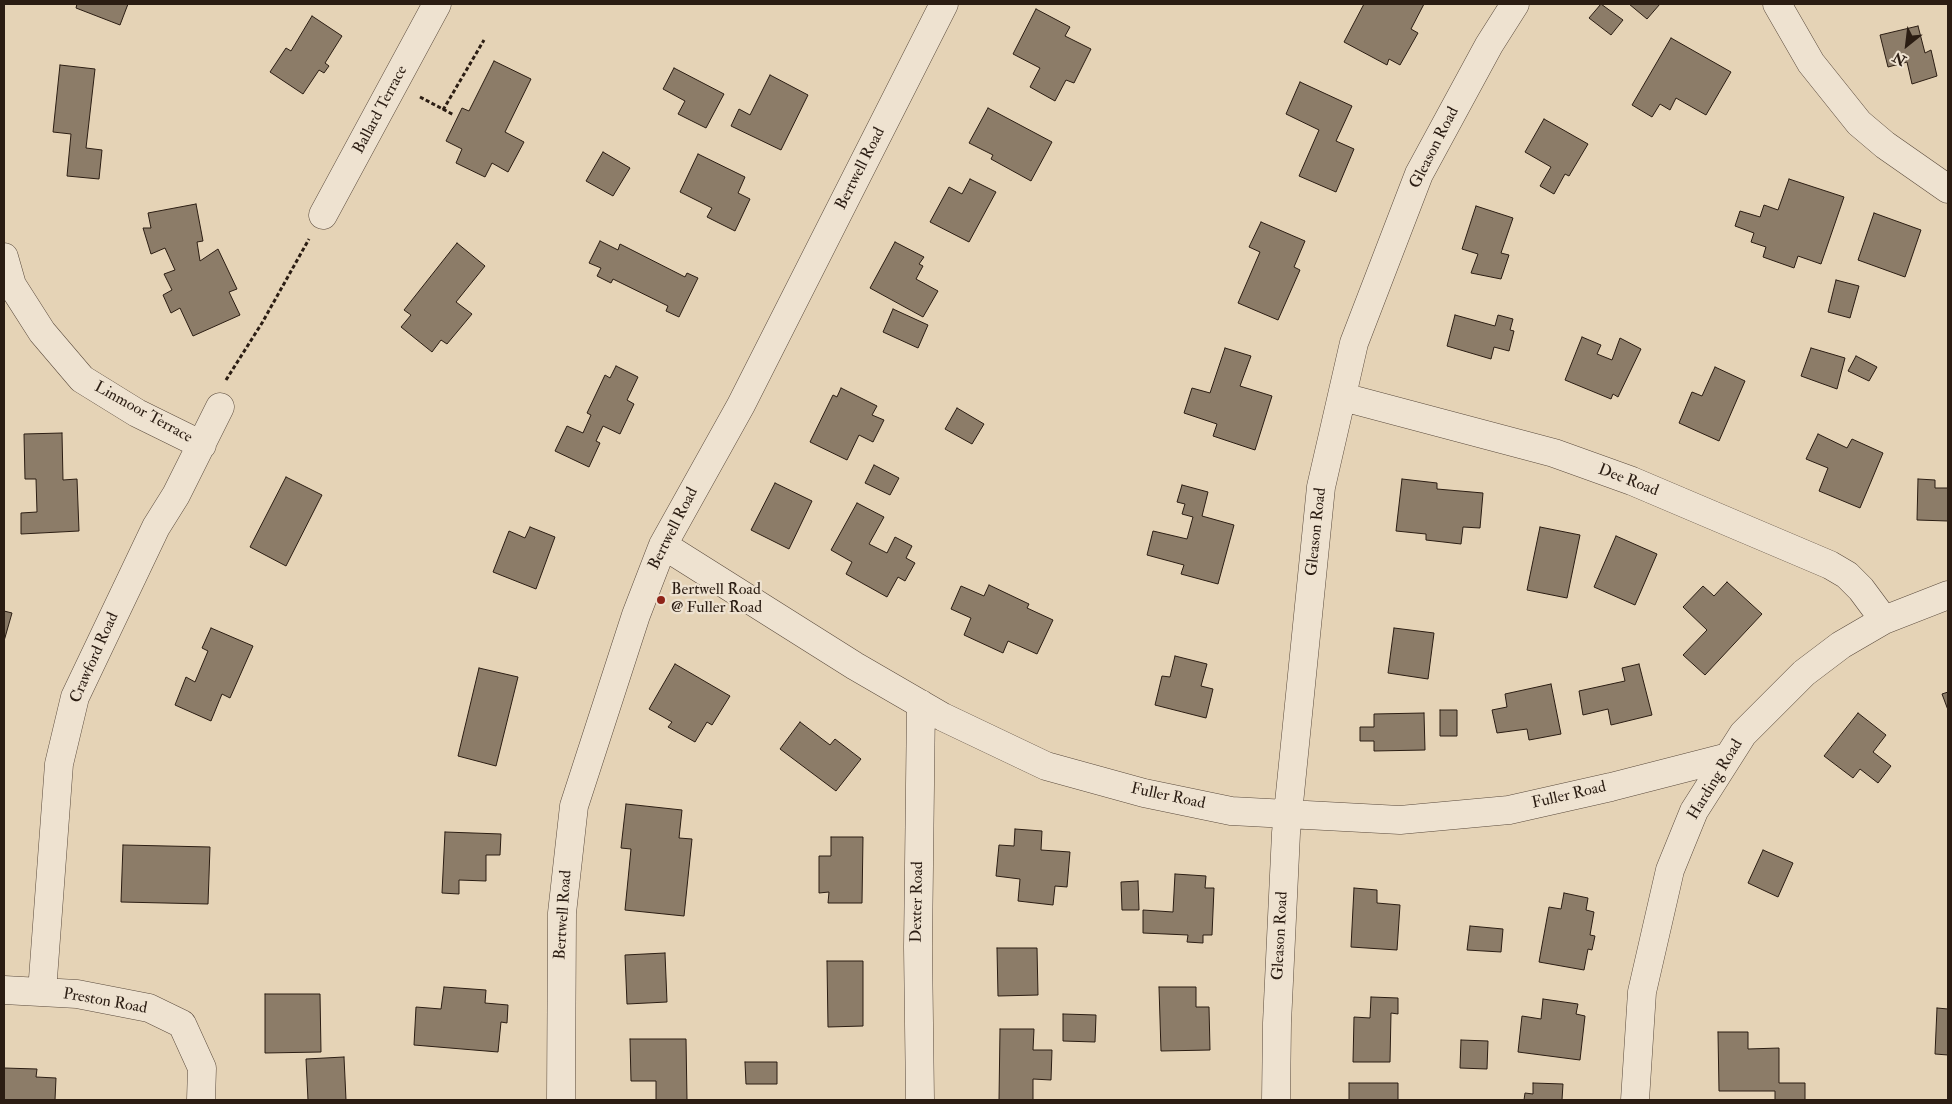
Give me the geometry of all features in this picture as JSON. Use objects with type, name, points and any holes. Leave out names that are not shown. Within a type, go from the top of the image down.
[{"type":"street","name":"Ballard Terrace","points":[[323,215],[437,4]]},
{"type":"street","name":"Bertwell Road","points":[[561,1100],[562,913],[574,806],[636,615],[663,545],[745,398],[944,4]]},
{"type":"street","name":"Gleason Road","points":[[1276,1100],[1277,1023],[1288,814],[1321,488],[1354,343],[1419,174],[1489,45],[1515,4]]},
{"type":"street","points":[[1777,4],[1811,63],[1859,123],[1886,145],[1948,189]]},
{"type":"street","name":"Linmoor Terrace","points":[[4,257],[12,285],[42,332],[82,379],[137,414],[202,445]]},
{"type":"street","name":"Dee Road","points":[[1343,397],[1554,453],[1632,482],[1830,565],[1847,575],[1862,589],[1884,620]]},
{"type":"street","name":"Crawford Road","points":[[42,992],[58,764],[75,697],[156,528],[176,495],[220,407]]},
{"type":"street","name":"Fuller Road","points":[[663,545],[855,666],[921,704],[1046,766],[1144,793],[1231,810],[1400,820],[1508,810],[1611,787],[1728,757]]},
{"type":"street","name":"Harding Road","points":[[1635,1100],[1642,992],[1670,870],[1694,811],[1743,734],[1804,673],[1841,645],[1884,620],[1948,594]]},
{"type":"street","name":"Dexter Road","points":[[920,1100],[918,940],[921,704]]},
{"type":"street","name":"Preston Road","points":[[4,990],[77,994],[149,1008],[182,1024],[202,1068],[202,1100]]},
{"type":"path","points":[[443,110],[484,40]]},
{"type":"path","points":[[395,84],[454,115]]},
{"type":"path","points":[[220,407],[224,383],[262,323],[323,215]]},
{"type":"building","points":[[77,4],[128,4],[120,25],[76,8]]},
{"type":"building","points":[[1364,4],[1424,4],[1411,29],[1418,33],[1400,65],[1389,59],[1387,65],[1344,42]]},
{"type":"building","points":[[1601,4],[1623,20],[1611,35],[1589,18]]},
{"type":"building","points":[[1629,4],[1660,4],[1647,19]]},
{"type":"building","points":[[1036,9],[1070,27],[1065,36],[1091,49],[1074,83],[1066,80],[1055,101],[1030,87],[1040,68],[1013,54]]},
{"type":"building","points":[[312,16],[342,36],[325,63],[329,66],[324,73],[319,70],[303,94],[270,72],[286,48],[291,51]]},
{"type":"building","points":[[1918,26],[1925,53],[1931,50],[1937,76],[1912,84],[1907,62],[1888,67],[1880,35]]},
{"type":"building","points":[[1671,38],[1731,72],[1706,115],[1676,98],[1670,110],[1660,104],[1652,117],[1632,105]]},
{"type":"building","points":[[494,61],[531,79],[505,132],[524,142],[508,172],[492,163],[485,177],[456,163],[462,149],[446,141],[462,108],[469,111]]},
{"type":"building","points":[[60,65],[95,69],[86,148],[102,150],[99,179],[67,176],[71,134],[53,132]]},
{"type":"building","points":[[674,68],[724,94],[706,128],[678,114],[685,101],[663,89]]},
{"type":"building","points":[[770,75],[808,95],[781,150],[731,126],[739,109],[750,115]]},
{"type":"building","points":[[1300,82],[1352,106],[1336,141],[1354,149],[1336,192],[1299,176],[1319,130],[1286,114]]},
{"type":"building","points":[[988,108],[1052,142],[1031,181],[991,159],[993,155],[969,143]]},
{"type":"building","points":[[1544,119],[1588,144],[1569,176],[1565,174],[1554,194],[1540,186],[1551,167],[1525,152]]},
{"type":"building","points":[[603,152],[630,168],[613,196],[586,181]]},
{"type":"building","points":[[698,154],[745,177],[738,193],[750,199],[735,231],[707,217],[712,208],[680,192]]},
{"type":"building","points":[[970,179],[996,192],[969,242],[930,222],[949,187],[962,194]]},
{"type":"building","points":[[1789,179],[1844,197],[1821,264],[1798,256],[1794,268],[1763,257],[1766,247],[1751,242],[1754,233],[1735,226],[1740,211],[1760,217],[1764,205],[1778,210]]},
{"type":"building","points":[[196,204],[203,241],[197,242],[200,261],[218,249],[237,289],[229,292],[240,315],[193,336],[180,308],[171,313],[163,295],[172,290],[164,274],[175,270],[165,248],[151,254],[143,228],[151,228],[148,213]]},
{"type":"building","points":[[1476,206],[1513,218],[1501,253],[1509,255],[1501,279],[1471,273],[1478,254],[1462,249]]},
{"type":"building","points":[[1874,213],[1921,230],[1905,277],[1858,260]]},
{"type":"building","points":[[1261,222],[1305,241],[1294,267],[1300,270],[1278,320],[1238,303],[1260,252],[1249,247]]},
{"type":"building","points":[[600,241],[618,250],[620,244],[685,277],[687,273],[698,278],[679,317],[666,311],[668,306],[613,279],[611,283],[597,276],[601,268],[589,263]]},
{"type":"building","points":[[895,242],[924,257],[919,264],[923,266],[916,279],[938,291],[923,317],[870,288]]},
{"type":"building","points":[[457,243],[485,266],[456,302],[472,314],[447,344],[441,340],[432,352],[401,327],[411,315],[404,310]]},
{"type":"building","points":[[1836,280],[1859,286],[1850,318],[1828,312]]},
{"type":"building","points":[[893,309],[928,325],[918,348],[883,332]]},
{"type":"building","points":[[1455,315],[1495,326],[1498,315],[1513,319],[1510,330],[1514,331],[1509,351],[1494,347],[1491,359],[1447,346]]},
{"type":"building","points":[[1582,337],[1601,345],[1597,354],[1612,360],[1620,338],[1641,349],[1618,397],[1613,394],[1611,399],[1565,380]]},
{"type":"building","points":[[1225,348],[1251,356],[1240,386],[1272,396],[1255,450],[1213,436],[1217,424],[1184,413],[1192,388],[1210,393]]},
{"type":"building","points":[[1811,348],[1845,358],[1837,389],[1801,376]]},
{"type":"building","points":[[1856,356],[1877,367],[1869,381],[1848,371]]},
{"type":"building","points":[[616,366],[638,377],[627,400],[634,404],[620,434],[603,426],[596,441],[600,443],[589,467],[555,451],[567,426],[583,433],[591,415],[587,413],[605,375],[610,378]]},
{"type":"building","points":[[1715,367],[1745,381],[1719,441],[1679,423],[1692,392],[1702,396]]},
{"type":"building","points":[[841,388],[877,406],[872,415],[884,420],[873,442],[859,435],[847,460],[810,442],[833,395],[837,397]]},
{"type":"building","points":[[957,408],[984,424],[972,444],[945,429]]},
{"type":"building","points":[[62,433],[63,480],[77,479],[79,531],[21,534],[21,513],[37,512],[36,479],[25,479],[24,434]]},
{"type":"building","points":[[1818,434],[1847,448],[1852,439],[1883,453],[1860,508],[1819,491],[1828,468],[1806,459]]},
{"type":"building","points":[[874,465],[899,478],[890,495],[865,483]]},
{"type":"building","points":[[286,477],[322,495],[286,566],[250,547]]},
{"type":"building","points":[[1402,479],[1437,483],[1437,489],[1483,493],[1480,528],[1463,527],[1461,544],[1426,540],[1426,534],[1396,531]]},
{"type":"building","points":[[1918,479],[1935,480],[1935,488],[1948,488],[1948,521],[1917,520]]},
{"type":"building","points":[[775,483],[812,501],[789,549],[751,530]]},
{"type":"building","points":[[1182,485],[1208,492],[1202,516],[1234,525],[1218,584],[1181,574],[1184,565],[1147,555],[1153,531],[1187,539],[1193,517],[1182,514],[1185,504],[1177,502]]},
{"type":"building","points":[[857,503],[884,517],[869,544],[887,553],[895,537],[912,546],[906,558],[915,563],[905,581],[898,577],[887,597],[846,574],[852,562],[831,550]]},
{"type":"building","points":[[530,527],[555,537],[536,589],[493,572],[509,531],[525,538]]},
{"type":"building","points":[[1540,527],[1580,535],[1567,598],[1527,590]]},
{"type":"building","points":[[1616,536],[1657,554],[1635,605],[1594,587]]},
{"type":"building","points":[[1727,582],[1762,614],[1705,675],[1683,655],[1707,630],[1683,607],[1703,586],[1714,596]]},
{"type":"building","points":[[989,585],[1029,604],[1027,608],[1053,620],[1037,654],[1008,641],[1003,653],[964,635],[971,618],[951,609],[961,586],[984,596]]},
{"type":"building","points":[[4,611],[12,613],[4,641]]},
{"type":"building","points":[[211,628],[253,646],[230,698],[222,694],[211,721],[175,705],[186,677],[195,682],[208,651],[202,648]]},
{"type":"building","points":[[1394,628],[1434,633],[1428,679],[1388,673]]},
{"type":"building","points":[[1175,656],[1207,664],[1201,686],[1213,689],[1206,718],[1155,705],[1162,676],[1170,677]]},
{"type":"building","points":[[675,664],[730,696],[712,725],[707,722],[695,742],[668,727],[672,722],[649,709]]},
{"type":"building","points":[[1639,664],[1652,715],[1611,725],[1608,709],[1583,715],[1579,691],[1625,681],[1622,668]]},
{"type":"building","points":[[479,668],[518,677],[496,766],[458,756]]},
{"type":"building","points":[[1551,684],[1561,734],[1529,740],[1527,729],[1497,733],[1492,710],[1507,707],[1505,694]]},
{"type":"building","points":[[1948,692],[1948,710],[1942,694]]},
{"type":"building","points":[[1440,710],[1457,710],[1457,736],[1440,736]]},
{"type":"building","points":[[1424,713],[1425,750],[1374,751],[1374,741],[1360,741],[1360,727],[1374,727],[1374,714]]},
{"type":"building","points":[[1858,713],[1886,735],[1873,752],[1891,766],[1878,783],[1860,769],[1853,778],[1824,756]]},
{"type":"building","points":[[800,722],[830,745],[835,739],[861,759],[836,791],[780,749]]},
{"type":"building","points":[[626,804],[682,810],[679,838],[692,839],[684,916],[625,910],[631,849],[621,848]]},
{"type":"building","points":[[1015,829],[1042,831],[1041,850],[1070,852],[1067,887],[1055,886],[1053,905],[1018,901],[1020,879],[996,876],[999,845],[1014,846]]},
{"type":"building","points":[[445,832],[501,834],[500,855],[486,855],[486,881],[459,880],[459,894],[442,893]]},
{"type":"building","points":[[831,837],[863,837],[862,903],[828,903],[829,892],[819,893],[819,856],[831,856]]},
{"type":"building","points":[[123,845],[210,847],[208,904],[121,902]]},
{"type":"building","points":[[1763,850],[1793,863],[1778,897],[1748,883]]},
{"type":"building","points":[[1175,874],[1206,876],[1205,888],[1214,888],[1212,935],[1203,935],[1203,943],[1187,942],[1188,935],[1143,933],[1143,910],[1173,912]]},
{"type":"building","points":[[1138,881],[1139,910],[1122,910],[1121,882]]},
{"type":"building","points":[[1354,888],[1377,890],[1377,903],[1400,905],[1397,950],[1351,947]]},
{"type":"building","points":[[1564,893],[1588,898],[1586,910],[1594,912],[1590,935],[1595,936],[1592,950],[1588,949],[1584,970],[1539,962],[1549,907],[1561,909]]},
{"type":"building","points":[[1470,926],[1503,929],[1501,952],[1467,950]]},
{"type":"building","points":[[997,948],[1037,948],[1038,995],[998,996]]},
{"type":"building","points":[[665,953],[667,1002],[627,1004],[625,955]]},
{"type":"building","points":[[827,961],[863,961],[863,1026],[828,1027]]},
{"type":"building","points":[[444,987],[486,990],[485,1003],[508,1005],[507,1023],[501,1022],[498,1052],[414,1045],[416,1007],[441,1009]]},
{"type":"building","points":[[1159,987],[1196,987],[1196,1007],[1209,1007],[1210,1050],[1161,1051]]},
{"type":"building","points":[[265,994],[320,994],[321,1052],[265,1053]]},
{"type":"building","points":[[1371,997],[1398,998],[1398,1014],[1391,1013],[1390,1062],[1353,1062],[1354,1017],[1370,1018]]},
{"type":"building","points":[[1543,999],[1578,1004],[1576,1014],[1585,1016],[1580,1060],[1518,1052],[1522,1016],[1541,1019]]},
{"type":"building","points":[[1937,1008],[1948,1009],[1948,1055],[1935,1054]]},
{"type":"building","points":[[1063,1014],[1096,1015],[1095,1042],[1063,1041]]},
{"type":"building","points":[[1000,1029],[1034,1029],[1033,1050],[1052,1050],[1051,1080],[1033,1079],[1033,1100],[999,1100]]},
{"type":"building","points":[[1718,1032],[1748,1032],[1748,1049],[1779,1048],[1779,1083],[1805,1083],[1805,1100],[1775,1100],[1775,1091],[1719,1091]]},
{"type":"building","points":[[630,1039],[686,1039],[687,1100],[656,1100],[656,1081],[631,1081]]},
{"type":"building","points":[[1461,1040],[1488,1041],[1487,1069],[1460,1068]]},
{"type":"building","points":[[344,1057],[346,1100],[308,1100],[306,1059]]},
{"type":"building","points":[[745,1062],[777,1062],[777,1084],[746,1084]]},
{"type":"building","points":[[4,1068],[37,1069],[36,1077],[56,1078],[55,1100],[4,1100]]},
{"type":"building","points":[[1349,1083],[1398,1083],[1398,1100],[1349,1100]]},
{"type":"building","points":[[1533,1083],[1563,1084],[1562,1100],[1524,1100],[1525,1093],[1533,1094]]},
{"type":"place","name":"Bertwell Road @ Fuller Road","points":[[661,600]]}]
